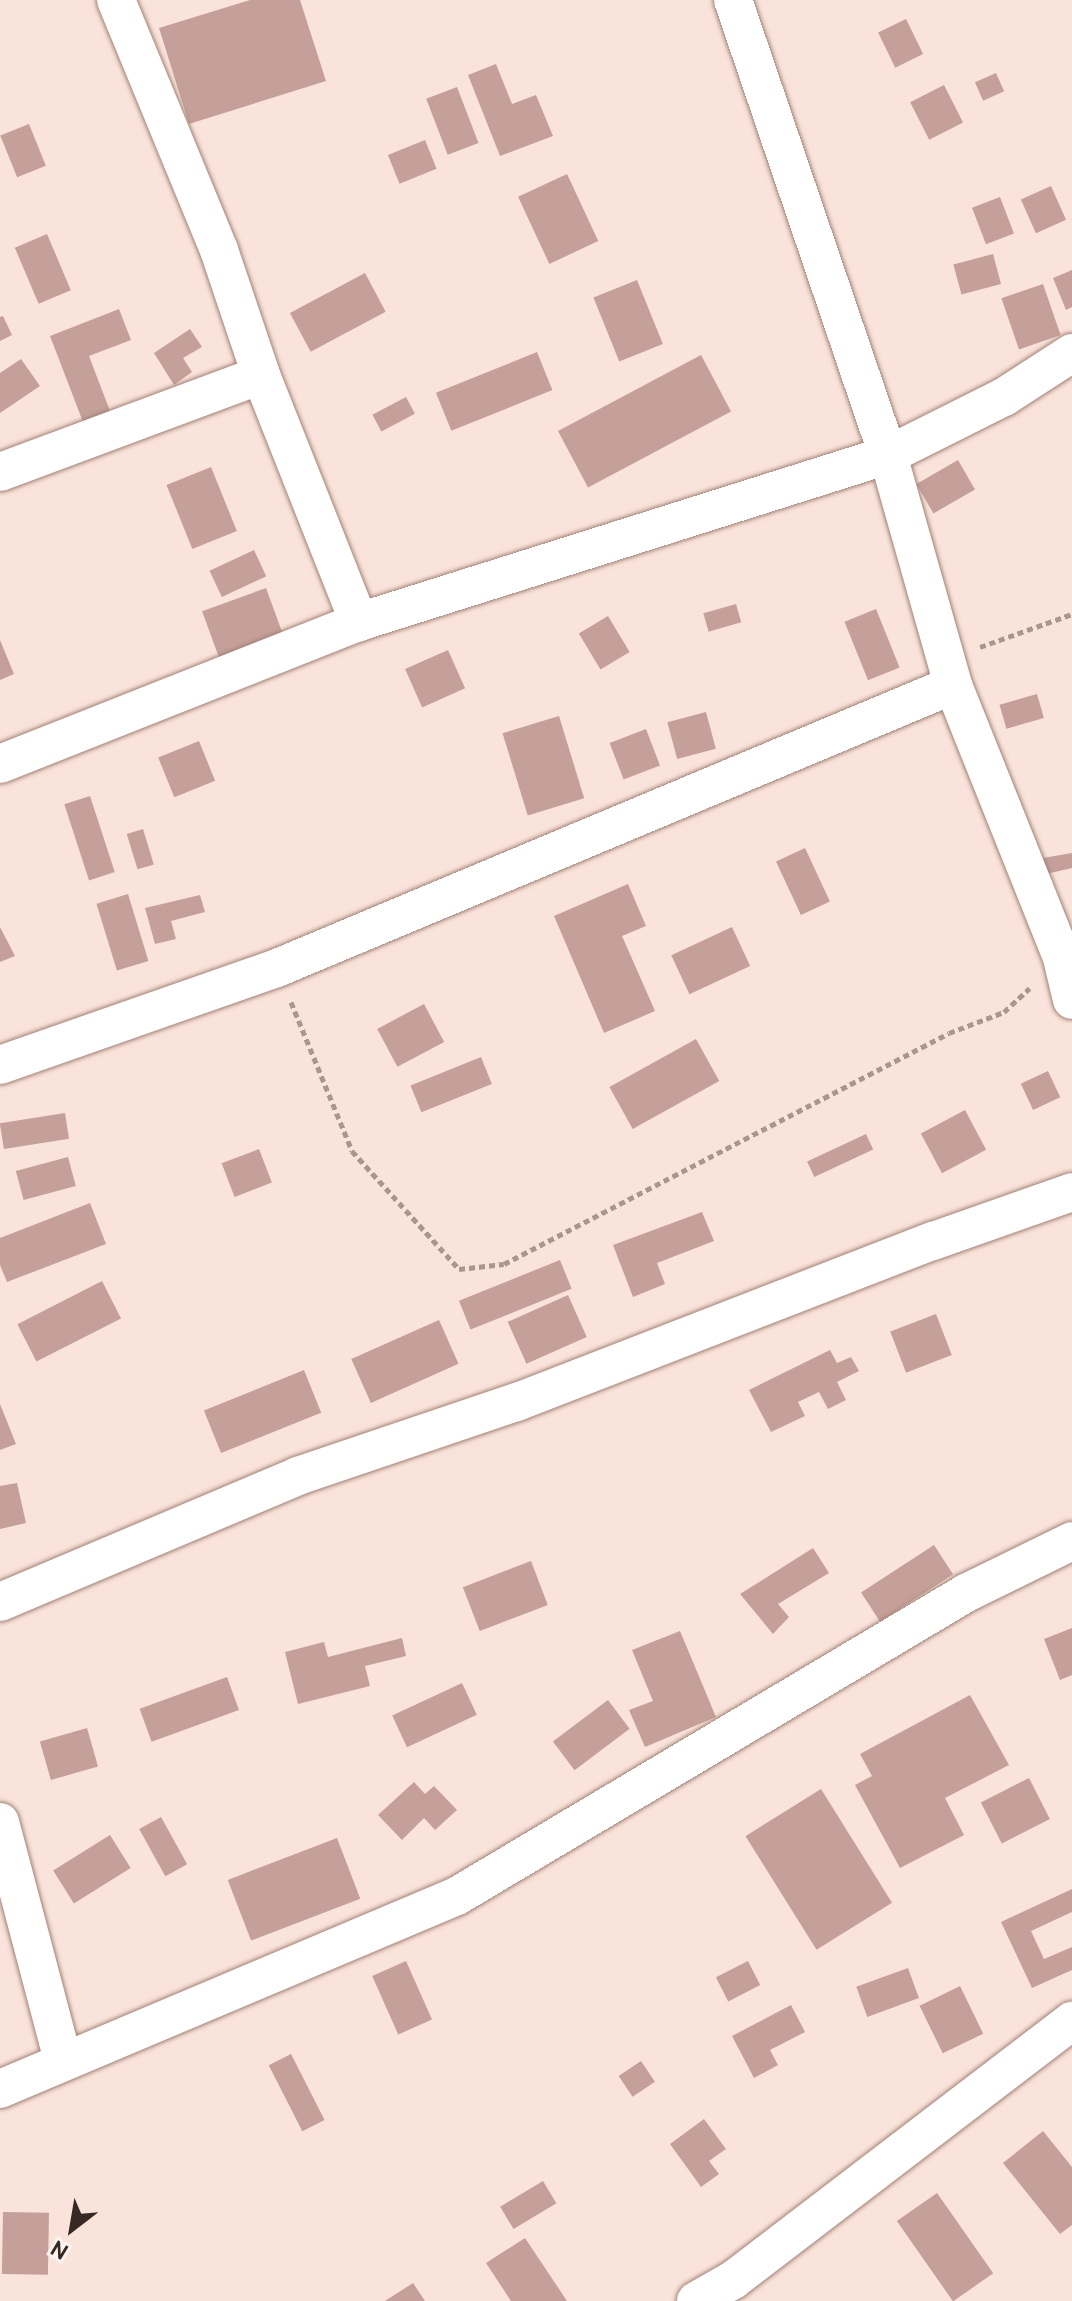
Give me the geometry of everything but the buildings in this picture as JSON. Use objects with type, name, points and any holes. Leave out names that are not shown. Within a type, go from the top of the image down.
[{"type":"street","points":[[116,0],[219,250],[261,375],[359,622]]},
{"type":"street","points":[[733,0],[888,455],[950,673],[1067,955],[1072,1000]]},
{"type":"street","points":[[0,764],[359,622],[888,455],[1004,397],[1072,353]]},
{"type":"street","points":[[0,472],[261,375]]},
{"type":"street","points":[[0,1065],[277,968],[950,673]]},
{"type":"street","points":[[0,1602],[298,1476],[517,1402],[933,1241],[1072,1192]]},
{"type":"street","points":[[0,2089],[457,1896],[966,1593],[1072,1541]]},
{"type":"street","points":[[0,1822],[63,2060]]},
{"type":"street","points":[[696,2301],[733,2280],[1072,2021]]},
{"type":"path","points":[[950,673],[1072,614]]},
{"type":"path","points":[[277,968],[352,1151],[459,1269],[504,1264],[949,1033],[1004,1012],[1067,955]]}]
